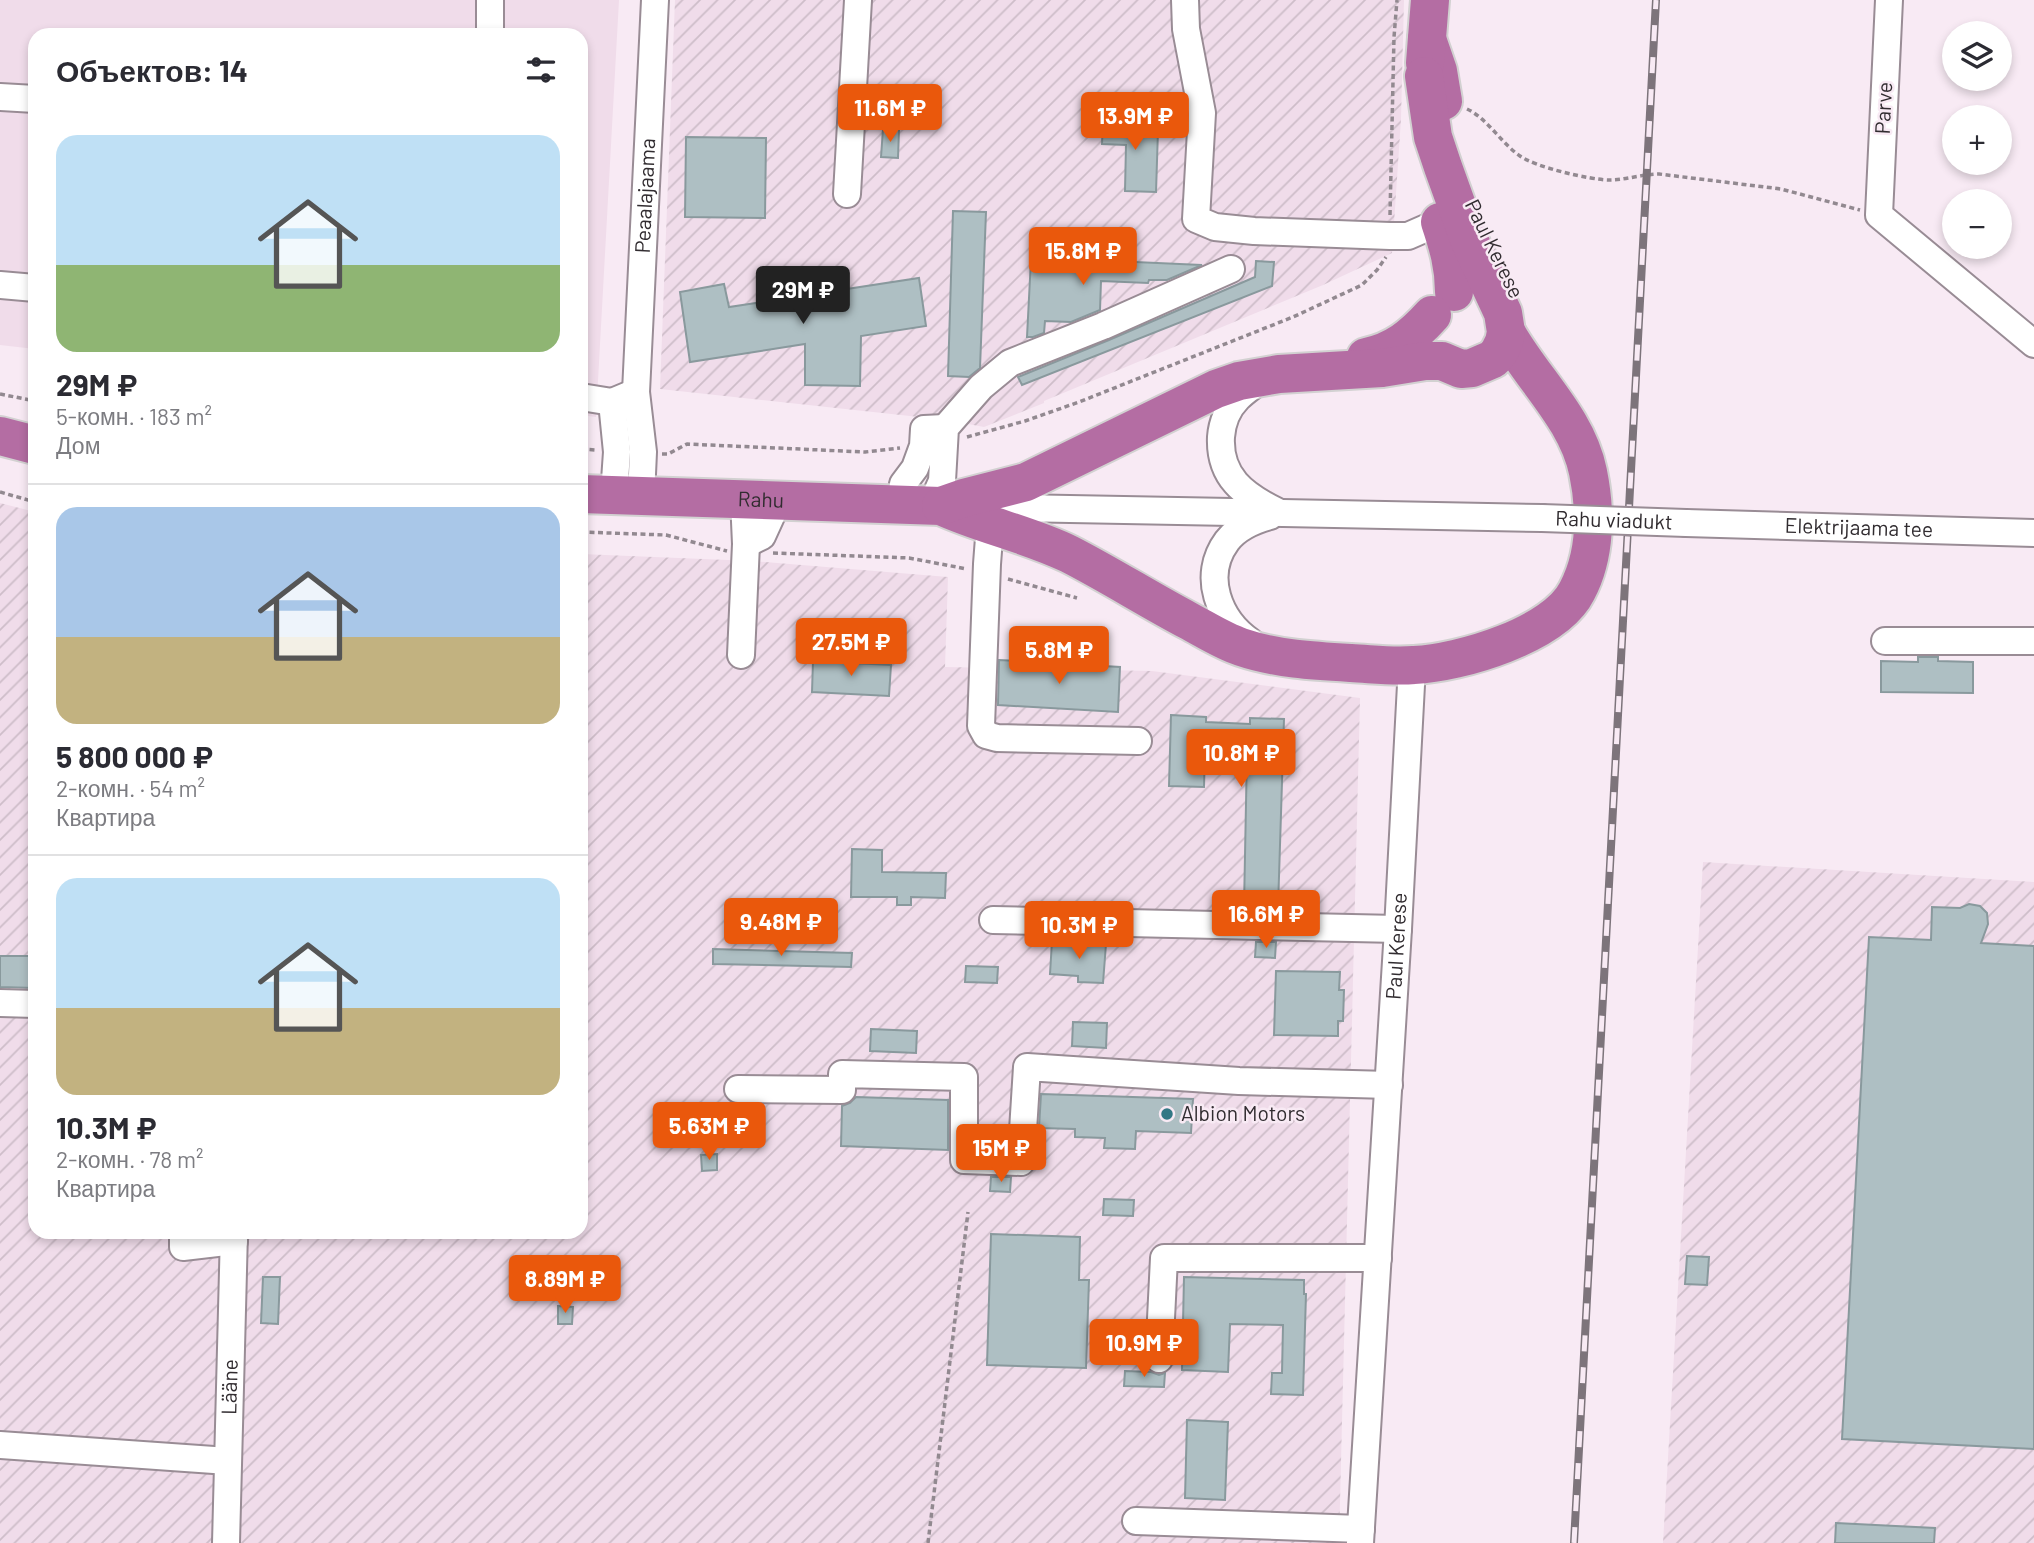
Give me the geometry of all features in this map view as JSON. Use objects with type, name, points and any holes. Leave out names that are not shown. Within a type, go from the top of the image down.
[{"type":"highway","name":"Paul Kerese","points":[[1430,0],[1422,92],[1424,164],[1428,186],[1451,252],[1454,273],[1443,303]]},
{"type":"highway","name":"Paul Kerese","points":[[1426,57],[1431,127],[1470,242],[1520,356],[1553,398],[1584,458]]},
{"type":"highway","name":"Paul Kerese","points":[[1412,666],[1470,656],[1501,645],[1536,629],[1559,613],[1576,593],[1587,568],[1594,519],[1580,431],[1460,177],[1449,141],[1438,71],[1426,57]]},
{"type":"highway","points":[[936,499],[1026,482],[1216,389],[1239,381],[1279,374],[1382,368],[1425,360],[1457,365],[1493,359],[1504,342],[1503,318],[1491,297],[1480,291],[1467,289],[1443,303],[1416,333],[1397,347],[1379,355],[1324,366],[1314,371]]},
{"type":"highway","points":[[1443,303],[1429,330],[1430,342],[1435,352],[1457,365]]},
{"type":"highway","name":"Paul Kerese","points":[[1457,365],[1505,381],[1534,403],[1584,458]]},
{"type":"highway","points":[[0,436],[28,443]]},
{"type":"highway","points":[[0,460],[28,467]]},
{"type":"highway","name":"Rahu","points":[[612,495],[761,500],[936,499]]},
{"type":"highway","points":[[936,499],[965,517],[1067,553],[1240,647],[1270,655],[1327,662],[1412,666]]},
{"type":"street","points":[[490,0],[490,28]]},
{"type":"street","name":"Peaalajaama","points":[[612,495],[643,452],[624,397],[655,0]]},
{"type":"street","points":[[847,194],[858,0]]},
{"type":"street","points":[[1185,0],[1186,29],[1202,113],[1196,219],[1215,227],[1254,231],[1382,236],[1408,236],[1440,222]]},
{"type":"street","name":"Parve","points":[[1879,215],[1889,0]]},
{"type":"street","points":[[0,97],[28,99]]},
{"type":"street","points":[[1879,215],[2034,344]]},
{"type":"street","points":[[945,428],[924,429],[923,446],[915,468],[903,485],[936,499],[945,428],[981,387],[1010,363],[1103,326],[1231,269]]},
{"type":"street","points":[[0,285],[28,287]]},
{"type":"street","points":[[1263,378],[1238,398],[1226,414],[1221,431],[1220,450],[1224,466],[1233,481],[1246,494],[1281,513]]},
{"type":"street","points":[[588,397],[624,397]]},
{"type":"street","name":"Rahu viadukt","points":[[936,499],[1281,513],[1686,523]]},
{"type":"street","points":[[741,655],[746,548],[762,536],[761,500]]},
{"type":"street","points":[[1270,655],[1239,634],[1225,617],[1214,581],[1219,557],[1228,540],[1258,519],[1281,513]]},
{"type":"street","name":"Elektrijaama tee","points":[[1686,523],[2034,533]]},
{"type":"street","points":[[990,525],[982,726],[986,735],[997,738],[1138,741]]},
{"type":"street","points":[[1885,641],[2034,641]]},
{"type":"street","name":"Paul Kerese","points":[[1360,1536],[1412,666]]},
{"type":"street","points":[[993,920],[1398,929]]},
{"type":"street","points":[[0,1003],[28,1003]]},
{"type":"street","points":[[738,1089],[842,1090],[842,1074],[964,1077],[964,1160],[1021,1162],[1027,1067],[1239,1081],[1389,1085]]},
{"type":"street","points":[[183,1239],[183,1247],[220,1239]]},
{"type":"street","name":"Lääne","points":[[226,1543],[234,1239]]},
{"type":"street","points":[[1159,1359],[1164,1258],[1378,1258]]},
{"type":"street","points":[[0,1445],[228,1461]]},
{"type":"street","points":[[1136,1521],[1360,1536]]},
{"type":"path","points":[[1461,106],[1478,114],[1502,142],[1523,159],[1569,173],[1610,180],[1659,174],[1748,184],[1781,189],[1879,215]]},
{"type":"path","points":[[0,394],[28,400]]},
{"type":"path","points":[[0,492],[28,500]]},
{"type":"path","points":[[588,532],[666,535],[723,551],[746,548],[909,558],[986,573],[1077,598]]},
{"type":"path","points":[[928,1543],[968,1212]]},
{"type":"shaded area","points":[[0,0],[619,0],[596,417],[588,416],[588,28],[28,28],[28,348],[0,345]]},
{"type":"shaded area","points":[[675,0],[1404,0],[1401,119],[1392,253],[1323,285],[984,427],[947,420],[660,389]]},
{"type":"shaded area","points":[[0,503],[28,510],[28,1239],[588,1239],[588,554],[752,561],[948,577],[945,667],[1152,671],[1360,698],[1339,1543],[0,1543]]},
{"type":"shaded area","points":[[1703,862],[2034,882],[2034,1543],[1663,1543]]},
{"type":"building","points":[[1103,120],[1143,121],[1142,129],[1158,130],[1156,192],[1125,191],[1126,145],[1102,144]]},
{"type":"building","points":[[883,129],[899,130],[898,158],[881,157]]},
{"type":"building","points":[[686,137],[766,138],[765,218],[685,217]]},
{"type":"building","points":[[953,211],[986,212],[980,368],[969,377],[948,376]]},
{"type":"building","points":[[1031,259],[1202,265],[1167,280],[1149,280],[1148,283],[1101,281],[1100,310],[1071,322],[1045,321],[1044,333],[1027,337]]},
{"type":"building","points":[[1256,261],[1274,262],[1272,286],[1022,385],[1018,377],[1255,277]]},
{"type":"building","points":[[919,278],[926,326],[861,336],[860,386],[805,385],[805,344],[690,362],[680,292],[724,284],[729,307]]},
{"type":"building","points":[[1918,657],[1938,657],[1938,661],[1973,662],[1973,693],[1881,692],[1881,661],[1918,662]]},
{"type":"building","points":[[999,660],[1120,667],[1118,712],[998,705]]},
{"type":"building","points":[[813,661],[891,665],[889,696],[812,692]]},
{"type":"building","points":[[1171,715],[1206,717],[1206,722],[1250,724],[1250,718],[1284,719],[1278,908],[1244,907],[1247,752],[1205,751],[1204,787],[1169,786]]},
{"type":"building","points":[[852,849],[882,850],[882,872],[946,873],[945,898],[911,897],[911,905],[897,905],[897,897],[851,897]]},
{"type":"building","points":[[1969,904],[1980,906],[1987,913],[1988,924],[1981,943],[2034,946],[2034,1449],[1842,1439],[1869,937],[1931,940],[1932,907],[1960,908]]},
{"type":"building","points":[[1052,941],[1106,944],[1103,983],[1078,982],[1078,976],[1050,974]]},
{"type":"building","points":[[1256,942],[1276,942],[1275,958],[1255,957]]},
{"type":"building","points":[[713,949],[852,953],[851,967],[713,964]]},
{"type":"building","points":[[0,956],[28,956],[28,988],[0,987]]},
{"type":"building","points":[[966,966],[998,967],[997,983],[965,982]]},
{"type":"building","points":[[1276,971],[1340,972],[1339,990],[1344,990],[1343,1021],[1338,1021],[1338,1036],[1274,1035]]},
{"type":"building","points":[[1073,1022],[1107,1023],[1106,1048],[1072,1046]]},
{"type":"building","points":[[871,1029],[917,1031],[916,1053],[870,1051]]},
{"type":"building","points":[[1041,1094],[1193,1099],[1191,1133],[1136,1131],[1135,1149],[1104,1148],[1105,1138],[1075,1137],[1075,1129],[1039,1128]]},
{"type":"building","points":[[856,1097],[948,1100],[948,1150],[841,1146],[842,1106]]},
{"type":"building","points":[[717,1154],[717,1170],[702,1171],[701,1155]]},
{"type":"building","points":[[991,1177],[1011,1177],[1010,1192],[990,1191]]},
{"type":"building","points":[[1104,1199],[1134,1200],[1133,1216],[1103,1215]]},
{"type":"building","points":[[991,1234],[1080,1237],[1079,1280],[1089,1280],[1086,1368],[987,1365]]},
{"type":"building","points":[[1687,1256],[1709,1257],[1707,1285],[1685,1284]]},
{"type":"building","points":[[263,1277],[280,1277],[278,1324],[261,1323]]},
{"type":"building","points":[[1184,1277],[1304,1280],[1306,1294],[1303,1395],[1271,1394],[1272,1373],[1282,1373],[1283,1325],[1230,1324],[1228,1372],[1182,1370]]},
{"type":"building","points":[[558,1306],[573,1307],[572,1324],[558,1324]]},
{"type":"building","points":[[1125,1371],[1159,1375],[1165,1373],[1164,1387],[1124,1386]]},
{"type":"building","points":[[1187,1420],[1228,1422],[1225,1500],[1185,1498]]},
{"type":"building","points":[[1836,1523],[1935,1528],[1934,1543],[1835,1543]]},
{"type":"railway","points":[[1574,1543],[1656,0]]},
{"type":"place","name":"Albion Motors","points":[[1167,1114]]}]
